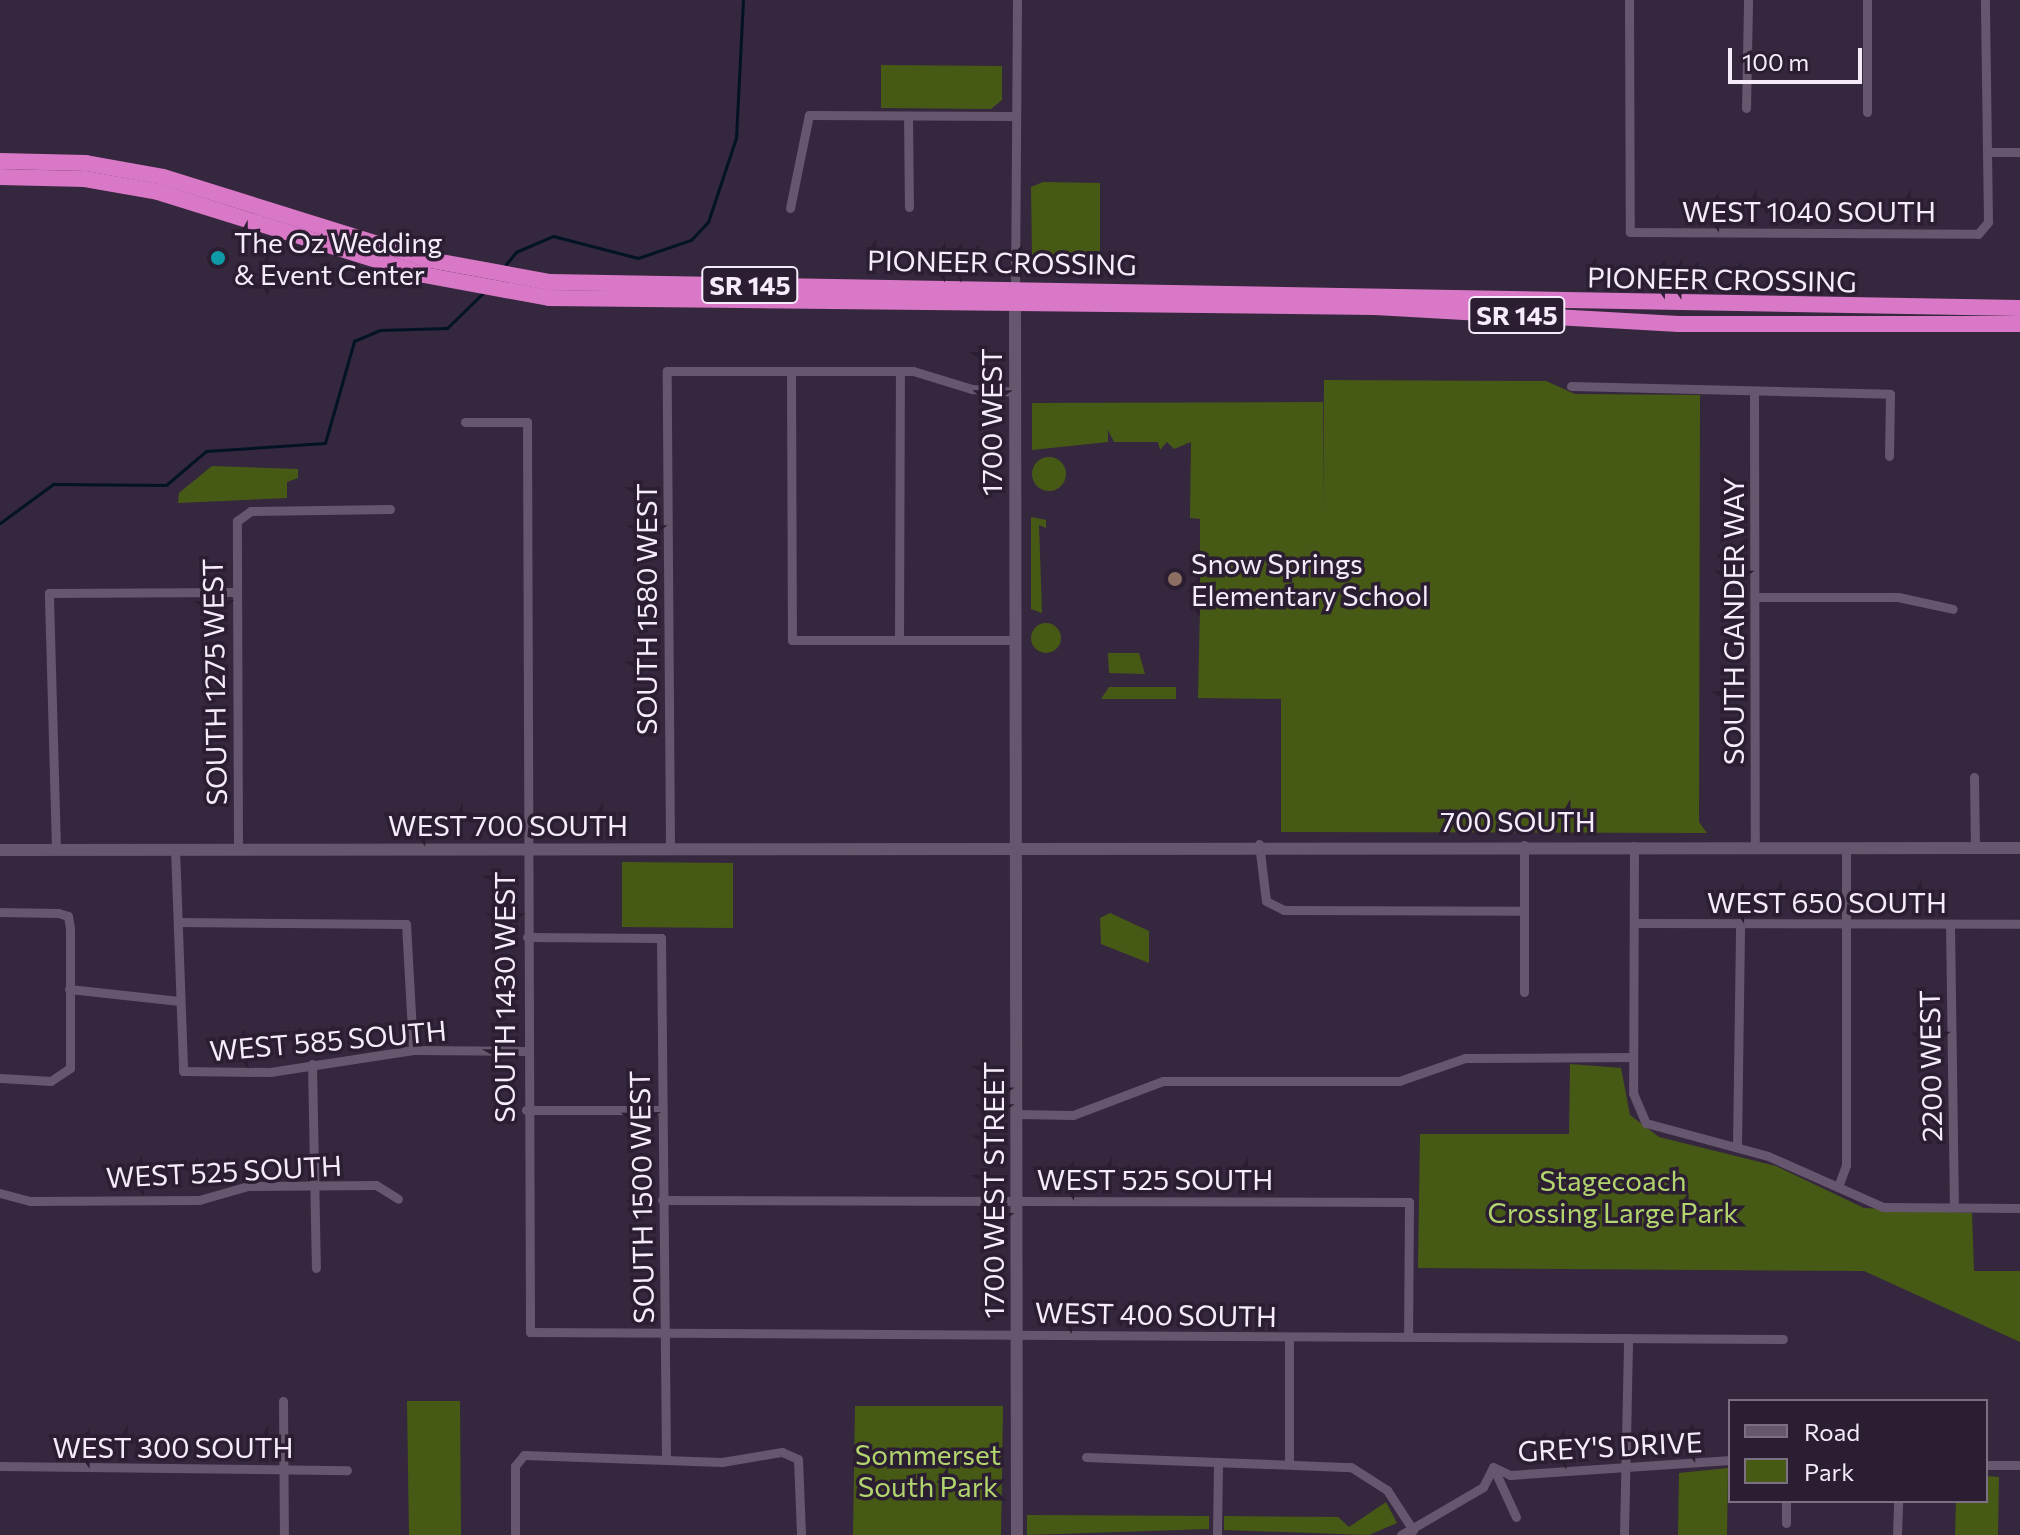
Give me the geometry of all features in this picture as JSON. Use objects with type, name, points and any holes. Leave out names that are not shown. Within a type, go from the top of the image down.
[{"type":"highway","name":"PIONEER CROSSING","points":[[0,161],[86,163],[163,177],[492,283]]},
{"type":"highway","name":"PIONEER CROSSING","points":[[0,177],[85,179],[158,192],[492,283],[580,300],[1375,291],[1634,306],[2020,308]]},
{"type":"highway","name":"PIONEER CROSSING","points":[[1015,296],[1038,304],[1375,307],[1679,324],[2020,324]]},
{"type":"street","name":"1700 WEST","points":[[1017,0],[1017,845]]},
{"type":"street","name":"WEST 1040 SOUTH","points":[[1629,0],[1630,232],[1986,229],[1988,152]]},
{"type":"street","points":[[1746,108],[1748,0]]},
{"type":"street","points":[[1867,0],[1867,112]]},
{"type":"street","points":[[1985,0],[1988,152],[2020,152]]},
{"type":"street","points":[[790,208],[809,115],[1015,116]]},
{"type":"street","points":[[908,116],[909,207]]},
{"type":"street","name":"SOUTH 1580 WEST","points":[[670,848],[667,371],[791,371]]},
{"type":"street","points":[[1016,392],[900,371],[791,371],[792,640],[1016,640]]},
{"type":"street","points":[[899,640],[900,371]]},
{"type":"street","points":[[1571,386],[1699,386],[1754,396],[1890,394],[1889,456]]},
{"type":"street","name":"SOUTH GANDER WAY","points":[[1754,396],[1757,597],[1755,846]]},
{"type":"street","name":"SOUTH 1430 WEST","points":[[465,422],[527,422],[525,1051],[530,1332]]},
{"type":"street","name":"SOUTH 1275 WEST","points":[[238,849],[234,592],[239,516],[390,509]]},
{"type":"street","points":[[56,848],[49,593],[234,592]]},
{"type":"street","points":[[1757,597],[1898,597],[1953,609]]},
{"type":"street","points":[[1974,777],[1975,848]]},
{"type":"street","points":[[1259,844],[1266,901],[1284,910],[1524,911]]},
{"type":"street","name":"WEST 700 SOUTH","points":[[0,850],[1017,845]]},
{"type":"street","name":"700 SOUTH","points":[[1017,845],[2020,848]]},
{"type":"street","name":"1700 WEST STREET","points":[[1017,845],[1017,1535]]},
{"type":"street","points":[[1524,845],[1524,992]]},
{"type":"street","points":[[1634,846],[1633,1057],[1639,1115],[1661,1130],[1737,1146],[1883,1207],[2020,1208]]},
{"type":"street","points":[[1838,1187],[1846,1165],[1846,847]]},
{"type":"street","points":[[69,989],[179,1001],[175,848]]},
{"type":"street","points":[[0,912],[68,916],[69,989],[65,1077],[0,1078]]},
{"type":"street","points":[[179,922],[406,924],[413,1050]]},
{"type":"street","name":"WEST 650 SOUTH","points":[[1634,923],[2020,924]]},
{"type":"street","points":[[1737,1146],[1740,923]]},
{"type":"street","name":"2200 WEST","points":[[1950,924],[1954,1207]]},
{"type":"street","name":"SOUTH 1500 WEST","points":[[527,937],[661,938],[666,1455]]},
{"type":"street","name":"WEST 585 SOUTH","points":[[179,1001],[183,1071],[270,1072],[413,1050],[525,1051]]},
{"type":"street","points":[[1017,1114],[1073,1115],[1163,1081],[1399,1081],[1465,1058],[1633,1057]]},
{"type":"street","points":[[312,1064],[316,1268]]},
{"type":"street","points":[[526,1110],[661,1110]]},
{"type":"street","name":"WEST 525 SOUTH","points":[[0,1193],[30,1201],[199,1200],[248,1186],[316,1185],[388,1187],[398,1199]]},
{"type":"street","name":"WEST 525 SOUTH","points":[[662,1200],[1409,1202],[1408,1336]]},
{"type":"street","name":"WEST 400 SOUTH","points":[[530,1332],[1783,1339]]},
{"type":"street","points":[[1289,1337],[1289,1464]]},
{"type":"street","points":[[1624,1535],[1628,1338]]},
{"type":"street","points":[[283,1401],[284,1535]]},
{"type":"street","points":[[515,1535],[518,1459],[666,1455],[722,1462],[782,1452],[798,1459],[801,1535]]},
{"type":"street","points":[[1086,1457],[1218,1465],[1289,1464],[1367,1473],[1413,1530]]},
{"type":"street","name":"GREY'S DRIVE","points":[[1493,1467],[1510,1475],[1728,1460]]},
{"type":"street","points":[[1217,1535],[1218,1465]]},
{"type":"street","points":[[1988,1465],[2020,1465]]},
{"type":"street","name":"WEST 300 SOUTH","points":[[0,1466],[347,1470]]},
{"type":"street","points":[[1401,1535],[1483,1487],[1493,1467]]},
{"type":"street","points":[[1493,1467],[1516,1517]]},
{"type":"street","points":[[1786,1503],[1786,1523]]},
{"type":"street","points":[[1897,1535],[1898,1503]]},
{"type":"green space","points":[[881,65],[1002,66],[1002,100],[991,109],[881,108]]},
{"type":"green space","points":[[1043,182],[1100,183],[1100,262],[1032,256],[1031,187]]},
{"type":"green space","points":[[1324,380],[1546,381],[1575,394],[1700,395],[1699,822],[1707,833],[1281,832],[1281,699],[1198,698],[1200,607],[1210,607],[1210,588],[1200,588],[1200,519],[1190,518],[1191,442],[1174,449],[1167,442],[1160,450],[1158,442],[1114,442],[1108,430],[1108,442],[1032,450],[1032,403],[1323,402],[1323,514]]},
{"type":"green space","points":[[1049,457],[1061,462],[1066,474],[1061,486],[1049,491],[1037,486],[1032,474],[1037,462]]},
{"type":"green space","points":[[212,466],[298,469],[298,478],[287,482],[287,498],[178,503],[179,493]]},
{"type":"green space","points":[[1031,517],[1046,520],[1046,528],[1039,525],[1042,613],[1031,609]]},
{"type":"green space","points":[[1046,623],[1056,628],[1061,638],[1056,648],[1046,653],[1036,648],[1031,638],[1036,628]]},
{"type":"green space","points":[[1108,653],[1139,653],[1145,674],[1109,673]]},
{"type":"green space","points":[[1109,687],[1176,687],[1176,699],[1101,699]]},
{"type":"green space","points":[[622,862],[733,863],[733,928],[622,927]]},
{"type":"green space","points":[[1110,913],[1149,931],[1149,963],[1101,944],[1100,918]]},
{"type":"green space","name":"Stagecoach Crossing Large Park","points":[[1570,1064],[1621,1068],[1630,1115],[1659,1137],[1776,1166],[1864,1208],[1972,1213],[1974,1271],[2020,1271],[2020,1342],[1864,1271],[1418,1268],[1420,1134],[1569,1134]]},
{"type":"green space","points":[[407,1401],[460,1401],[461,1535],[409,1535]]},
{"type":"green space","name":"Sommerset South Park","points":[[855,1406],[1003,1406],[1001,1535],[853,1535]]},
{"type":"green space","points":[[1728,1468],[1727,1535],[1678,1535],[1679,1473]]},
{"type":"green space","points":[[1988,1476],[1999,1477],[1998,1535],[1955,1535],[1956,1503],[1988,1503]]},
{"type":"green space","points":[[1386,1502],[1397,1523],[1369,1535],[1224,1530],[1224,1516],[1338,1517],[1349,1527]]},
{"type":"green space","points":[[1027,1515],[1209,1516],[1209,1529],[1027,1535]]},
{"type":"waterway","points":[[503,268],[516,252],[553,236],[638,258],[691,240],[708,222],[736,138],[743,0]]},
{"type":"waterway","points":[[0,523],[53,484],[166,485],[206,451],[325,443],[354,341],[380,330],[447,328],[484,292]]},
{"type":"place","name":"The Oz Wedding & Event Center","points":[[218,258]]},
{"type":"place","name":"Snow Springs Elementary School","points":[[1175,579]]}]
